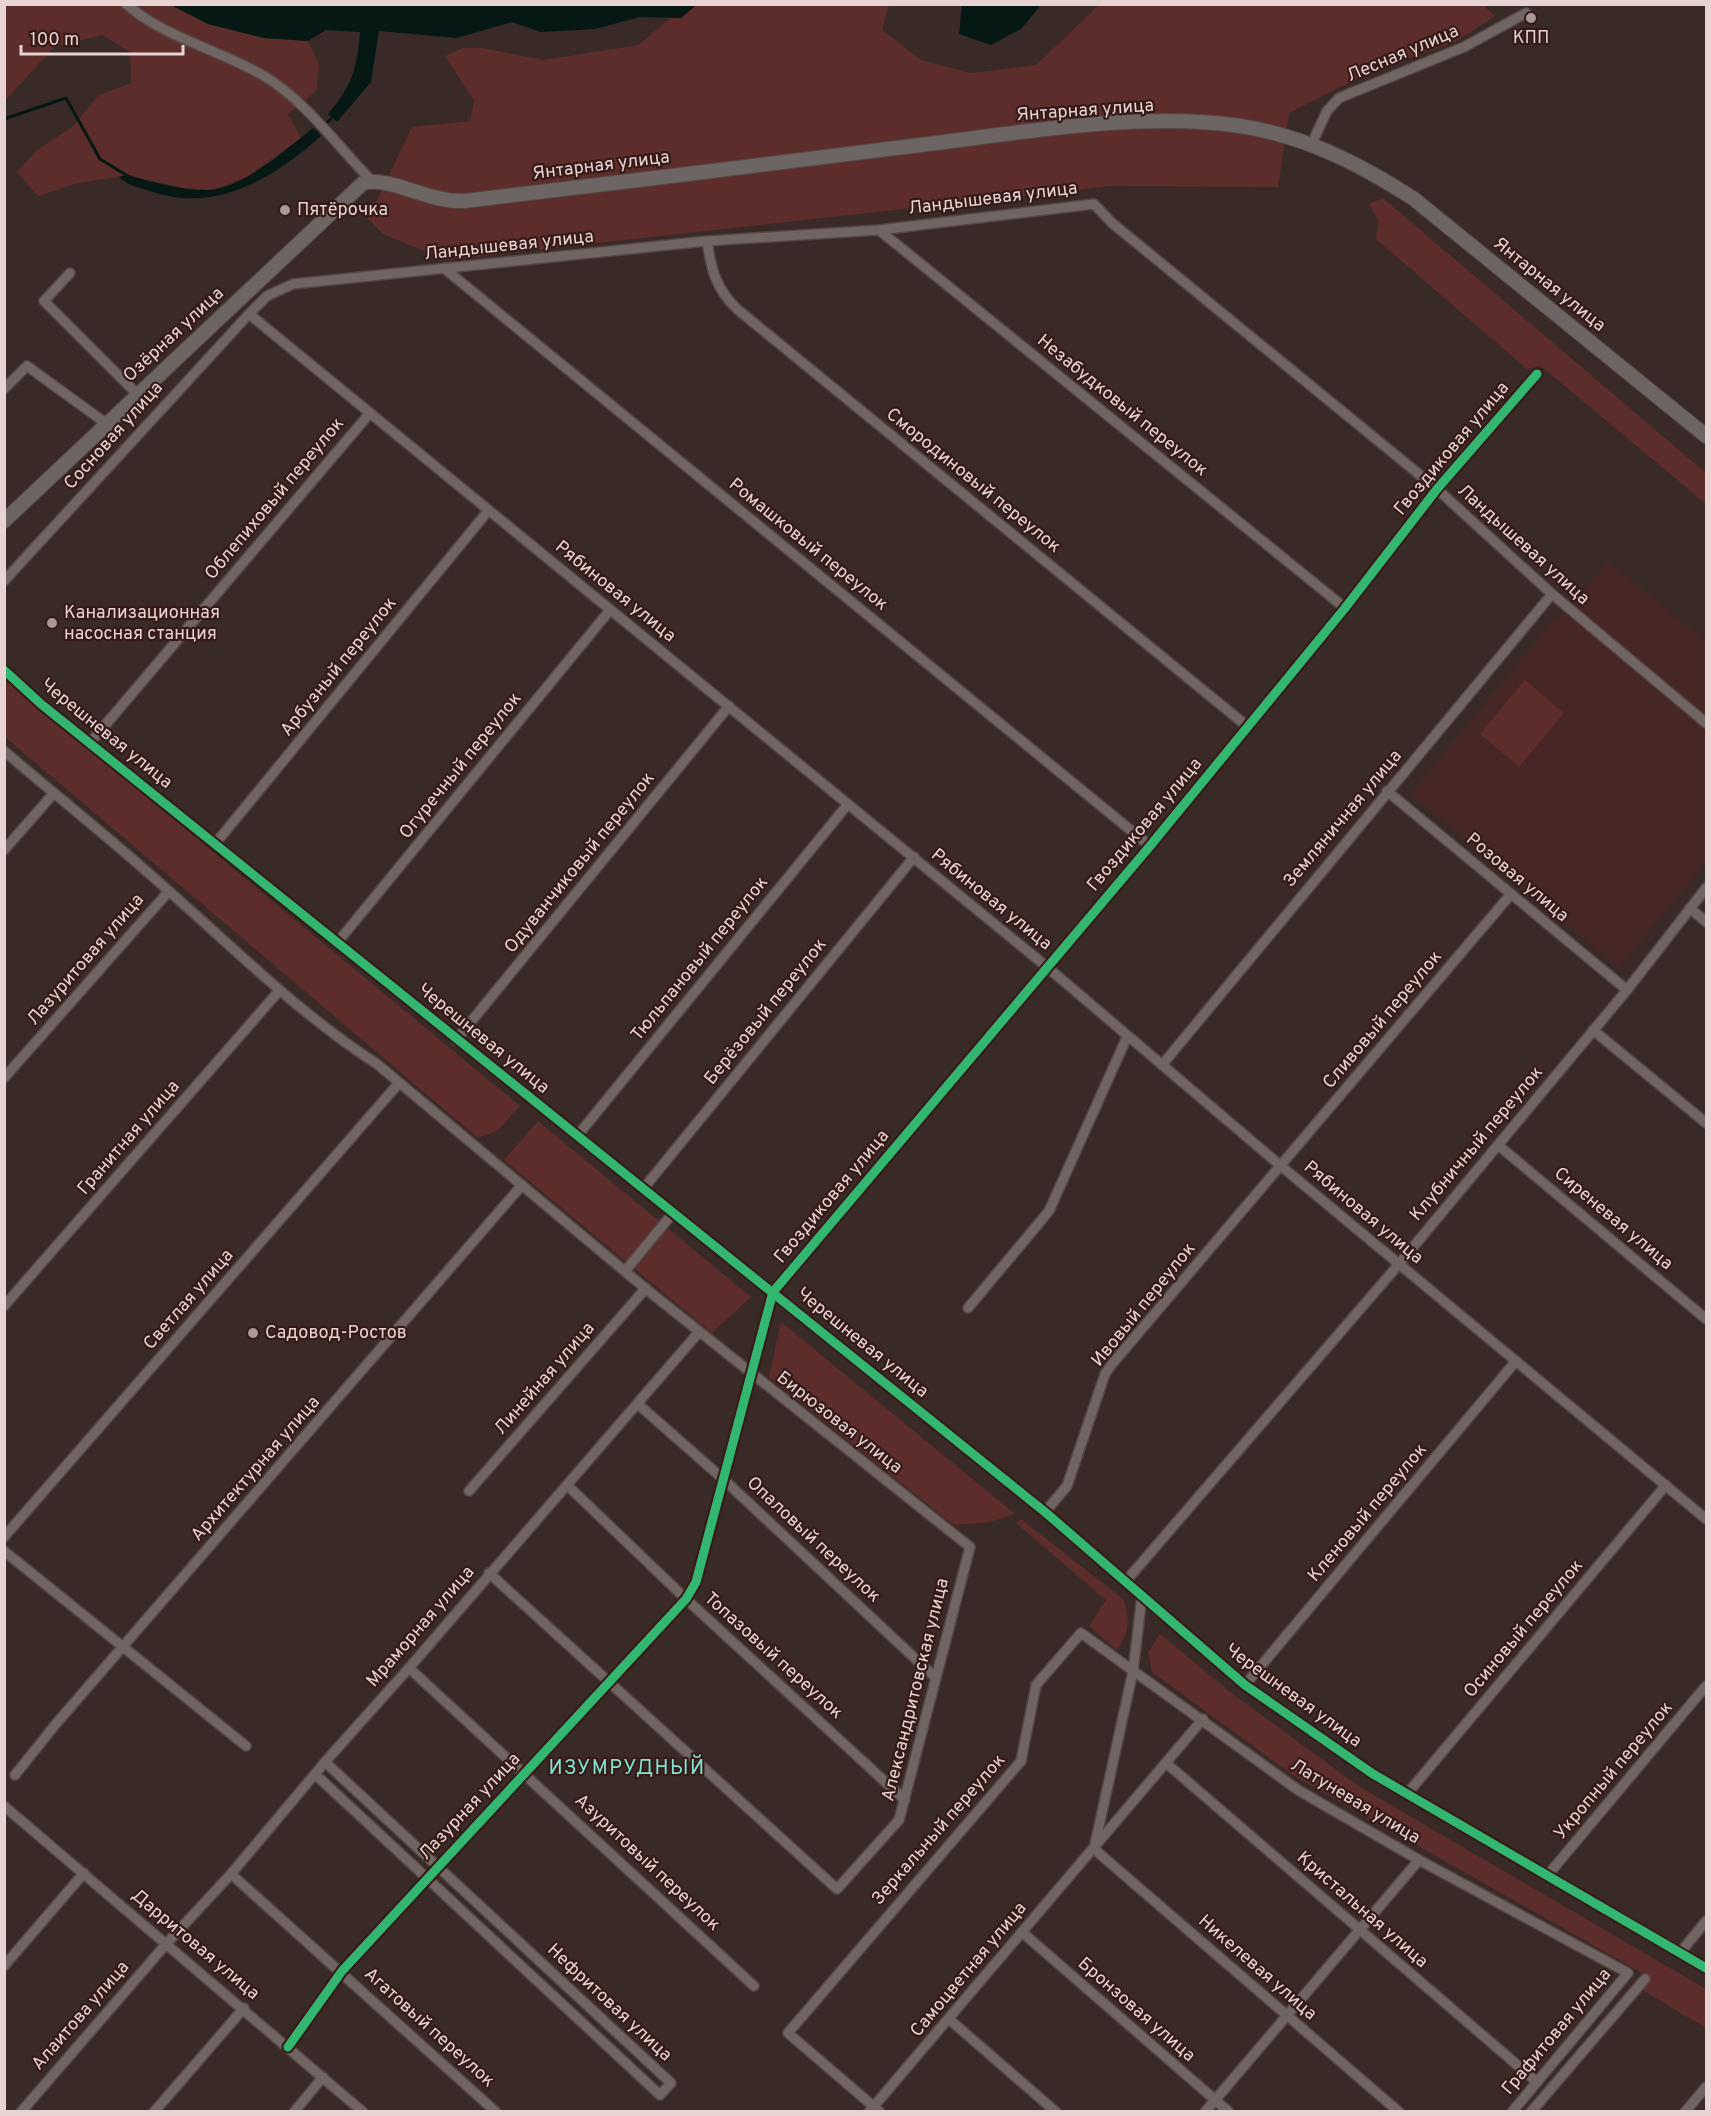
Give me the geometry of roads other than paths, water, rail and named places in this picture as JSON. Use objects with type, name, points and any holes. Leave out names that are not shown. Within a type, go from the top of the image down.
[{"type":"street","points":[[126,4],[157,27],[263,75],[311,116],[372,181]]},
{"type":"street","name":"Лесная улица","points":[[1312,143],[1327,111],[1339,98],[1464,47],[1526,13]]},
{"type":"street","name":"Янтарная улица","points":[[372,181],[435,200],[465,201],[1080,126],[1193,122],[1241,126],[1312,143],[1378,176],[1414,199],[1707,436]]},
{"type":"street","name":"Озёрная улица","points":[[4,521],[355,189],[372,181]]},
{"type":"street","name":"Ландышевая улица","points":[[249,314],[267,296],[293,284],[707,241],[879,230],[1095,204],[1112,223],[1437,489],[1552,594],[1707,723]]},
{"type":"street","name":"Незабудковый переулок","points":[[879,230],[1345,608]]},
{"type":"street","name":"Смородиновый переулок","points":[[707,241],[711,269],[722,295],[737,309],[1248,726]]},
{"type":"street","name":"Ромашковый переулок","points":[[445,269],[1150,846]]},
{"type":"street","points":[[70,273],[44,301],[138,395]]},
{"type":"street","name":"Рябиновая улица","points":[[249,314],[914,857],[1281,1166],[1707,1519]]},
{"type":"street","name":"Сосновая улица","points":[[4,581],[249,314]]},
{"type":"street","points":[[4,389],[27,366],[107,424]]},
{"type":"street","name":"Гвоздиковая улица","points":[[773,1292],[1150,846],[1345,608],[1437,489],[1537,374]]},
{"type":"street","name":"Облепиховый переулок","points":[[90,743],[370,413]]},
{"type":"street","name":"Арбузный переулок","points":[[215,844],[488,511]]},
{"type":"street","name":"Земляничная улица","points":[[1162,1065],[1552,594]]},
{"type":"street","name":"Огуречный переулок","points":[[338,943],[610,610]]},
{"type":"street","name":"Черешневая улица","points":[[4,670],[90,743],[456,1040],[578,1135],[1045,1512],[1245,1685],[1373,1774],[1707,1968]]},
{"type":"street","name":"Одуванчиковый переулок","points":[[456,1040],[729,706]]},
{"type":"street","name":"Бирюзовая улица","points":[[4,751],[169,891],[279,991],[334,1037],[377,1065],[699,1332],[970,1547]]},
{"type":"street","name":"Розовая улица","points":[[1387,791],[1627,990]]},
{"type":"street","points":[[4,850],[54,793]]},
{"type":"street","name":"Тюльпановый переулок","points":[[578,1135],[848,804]]},
{"type":"street","name":"Берёзовый переулок","points":[[643,1189],[914,857]]},
{"type":"street","name":"Клубничный переулок","points":[[1126,1581],[1399,1264],[1627,990],[1707,888]]},
{"type":"street","name":"Лазуритовая улица","points":[[4,1078],[169,891]]},
{"type":"street","name":"Сливовый переулок","points":[[1281,1166],[1511,894]]},
{"type":"street","points":[[1690,909],[1707,922]]},
{"type":"street","name":"Гранитная улица","points":[[4,1306],[279,991]]},
{"type":"street","points":[[1593,1030],[1707,1123]]},
{"type":"street","points":[[968,1308],[1049,1211],[1127,1037]]},
{"type":"street","name":"Светлая улица","points":[[4,1537],[398,1084]]},
{"type":"street","name":"Сиреневая улица","points":[[1498,1145],[1707,1319]]},
{"type":"street","name":"Ивовый переулок","points":[[1045,1512],[1067,1486],[1105,1374],[1281,1166]]},
{"type":"street","name":"Архитектурная улица","points":[[15,1775],[55,1725],[522,1185]]},
{"type":"street","points":[[625,1271],[674,1213]]},
{"type":"street","name":"Линейная улица","points":[[469,1491],[646,1288]]},
{"type":"street","name":"Лазурная улица","points":[[288,2047],[342,1971],[686,1599],[696,1582],[722,1478],[753,1375],[773,1292]]},
{"type":"street","name":"Мраморная улица","points":[[167,1943],[231,1874],[325,1761],[639,1405],[699,1332]]},
{"type":"street","name":"Кленовый переулок","points":[[1245,1685],[1516,1361]]},
{"type":"street","name":"Опаловый переулок","points":[[639,1405],[722,1478],[936,1678]]},
{"type":"street","name":"Топазовый переулок","points":[[568,1485],[686,1599],[905,1800]]},
{"type":"street","name":"Осиновый переулок","points":[[1407,1794],[1666,1485]]},
{"type":"street","name":"Александритовская улица","points":[[609,1682],[837,1889],[899,1820],[970,1547]]},
{"type":"street","points":[[4,1551],[246,1746]]},
{"type":"street","points":[[489,1573],[609,1682]]},
{"type":"street","name":"Самоцветная улица","points":[[1094,1849],[1133,1671],[1143,1596]]},
{"type":"street","name":"Латуневая улица","points":[[1082,1633],[1298,1790],[1419,1860],[1628,1973]]},
{"type":"street","name":"Зеркальный переулок","points":[[874,2110],[788,2033],[1021,1761],[1036,1685],[1082,1633]]},
{"type":"street","name":"Азуритовый переулок","points":[[409,1668],[754,1986]]},
{"type":"street","name":"Укропный переулок","points":[[1547,1876],[1707,1686]]},
{"type":"street","name":"Самоцветная улица","points":[[874,2110],[1203,1719]]},
{"type":"street","name":"Нефритовая улица","points":[[315,1774],[660,2095],[671,2083],[325,1761]]},
{"type":"street","name":"Кристальная улица","points":[[1166,1763],[1537,2082]]},
{"type":"street","name":"Дарритовая улица","points":[[4,1806],[363,2112]]},
{"type":"street","name":"Никелевая улица","points":[[1094,1849],[1399,2112]]},
{"type":"street","points":[[1205,2112],[1358,1929],[1419,1860]]},
{"type":"street","points":[[4,1966],[84,1873]]},
{"type":"street","name":"Агатовый переулок","points":[[231,1874],[342,1971],[496,2112]]},
{"type":"street","points":[[1680,1953],[1707,1921]]},
{"type":"street","name":"Бронзовая улица","points":[[1023,1933],[1229,2112]]},
{"type":"street","name":"Алаитова улица","points":[[21,2112],[167,1943]]},
{"type":"street","name":"Графитовая улица","points":[[1512,2112],[1628,1973]]},
{"type":"street","points":[[1531,2112],[1646,1979]]},
{"type":"street","points":[[154,2112],[243,2008]]},
{"type":"street","points":[[950,2019],[1056,2112]]},
{"type":"street","points":[[294,2112],[323,2077]]},
{"type":"street","points":[[1685,2112],[1707,2087]]},
{"type":"waterway","points":[[4,119],[66,98],[100,159],[131,178]]},
{"type":"waterway","points":[[315,134],[334,116]]},
{"type":"place","name":"КПП","points":[[1531,18]]},
{"type":"place","name":"Пятёрочка","points":[[285,210]]},
{"type":"place","name":"Канализационная насосная станция","points":[[52,623]]},
{"type":"place","name":"Садовод-Ростов","points":[[253,1333]]},
{"type":"district","name":"ИЗУМРУДНЫЙ","points":[[627,1769]]}]
